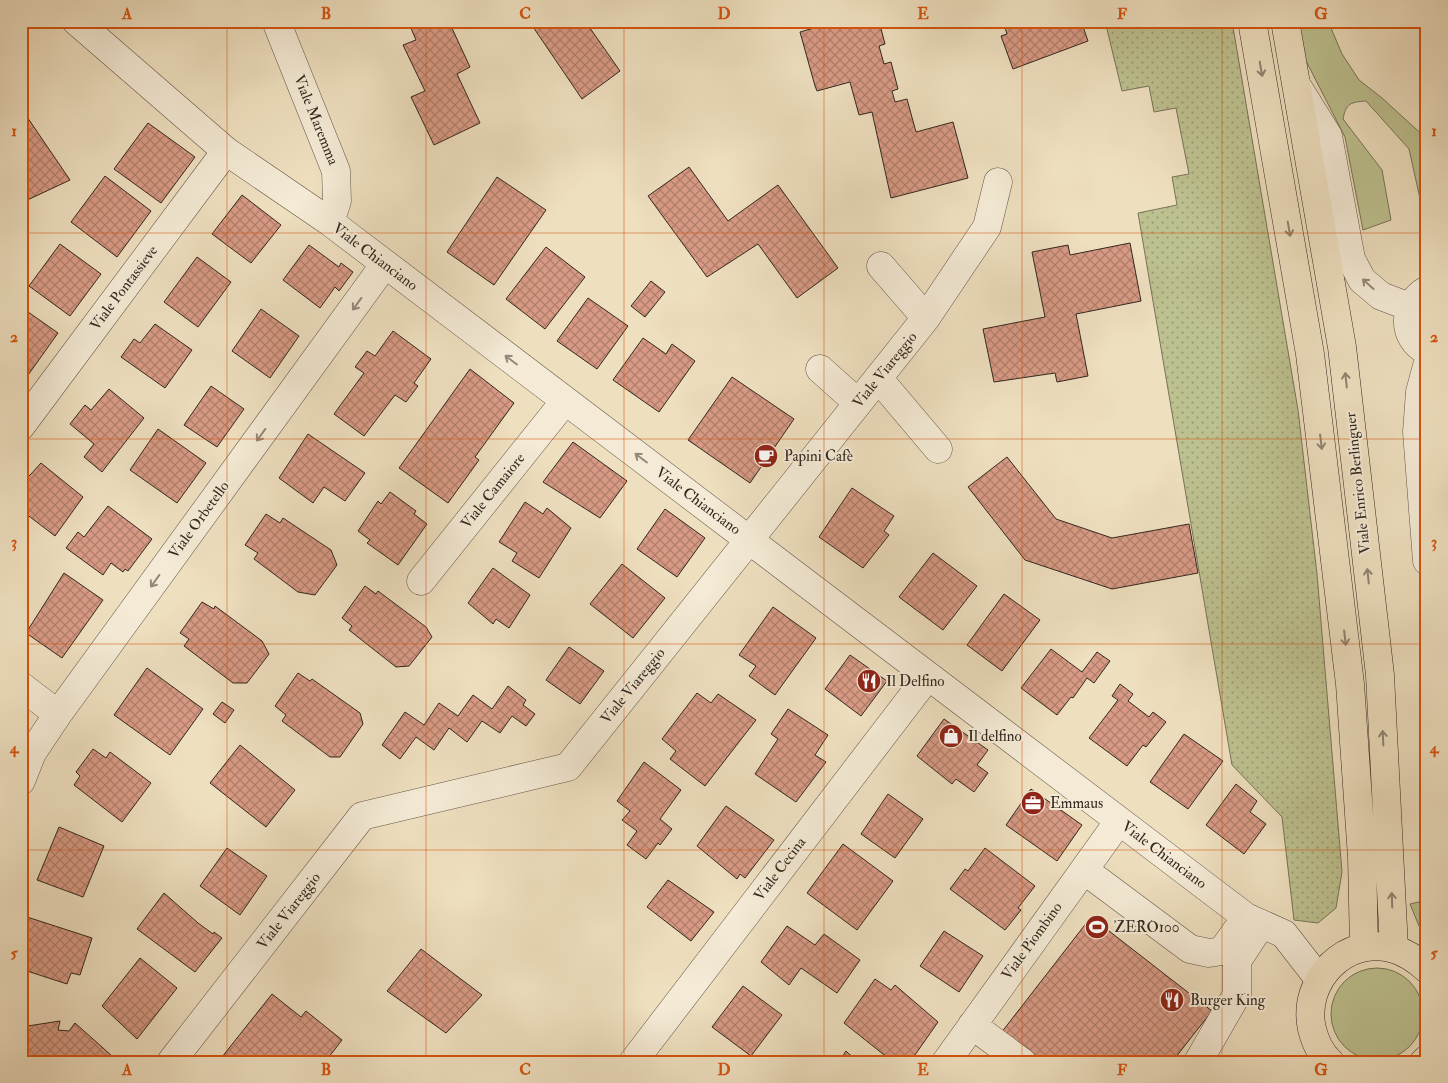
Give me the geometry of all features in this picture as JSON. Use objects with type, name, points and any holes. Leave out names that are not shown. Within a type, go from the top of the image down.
[{"type":"main road","name":"Viale Enrico Berlinguer","points":[[1252,21],[1310,354],[1350,684],[1362,857],[1364,947]]},
{"type":"main road","name":"Viale Enrico Berlinguer","points":[[1286,21],[1342,347],[1380,675],[1394,948]]},
{"type":"main road","points":[[1330,1062],[1325,1058],[1314,1040],[1310,1019],[1311,999],[1319,979],[1331,964],[1346,954],[1364,947],[1379,946],[1394,948],[1414,957],[1427,968]]},
{"type":"street","name":"Viale Chianciano","points":[[76,21],[226,151],[330,222],[1119,821],[1253,920],[1284,934],[1319,979]]},
{"type":"street","name":"Viale Maremma","points":[[276,21],[336,171],[337,201],[330,222]]},
{"type":"street","points":[[1297,86],[1328,136],[1351,259],[1362,280],[1381,296],[1418,299],[1407,318],[1408,329],[1412,340],[1420,348],[1427,351]]},
{"type":"street","name":"Viale Pontassieve","points":[[21,426],[226,151]]},
{"type":"street","name":"Viale Viareggio","points":[[171,1062],[362,816],[568,767],[926,318],[987,227],[998,182]]},
{"type":"street","name":"Viale Orbetello","points":[[21,781],[32,753],[58,714],[385,264]]},
{"type":"street","points":[[882,266],[926,318]]},
{"type":"street","points":[[1427,366],[1417,432],[1427,561]]},
{"type":"street","points":[[820,369],[858,403]]},
{"type":"street","points":[[878,378],[938,449]]},
{"type":"street","name":"Viale Camaiore","points":[[421,582],[565,401]]},
{"type":"street","name":"Viale Cecina","points":[[633,1062],[928,676]]},
{"type":"street","points":[[21,686],[58,714]]},
{"type":"street","name":"Viale Piombino","points":[[948,1061],[1119,821]]},
{"type":"street","points":[[1084,870],[1190,949],[1210,953],[1222,952],[1253,920]]},
{"type":"street","points":[[1183,1062],[1189,1054],[1204,1051],[1236,994],[1237,961],[1253,920]]},
{"type":"street","points":[[972,1025],[1022,1062]]},
{"type":"green space","points":[[1105,21],[1232,21],[1298,410],[1317,574],[1342,872],[1336,908],[1318,923],[1294,920],[1282,817],[1232,765],[1138,213],[1177,205],[1172,177],[1189,174],[1176,108],[1154,112],[1149,86],[1122,91]]},
{"type":"green space","points":[[1295,21],[1328,21],[1342,54],[1359,80],[1427,139],[1427,230],[1409,149],[1366,101],[1350,104],[1343,119],[1382,170],[1391,220],[1363,230],[1345,137],[1305,59]]},
{"type":"green space","points":[[1427,900],[1427,934],[1419,926],[1410,904]]},
{"type":"green space","points":[[1377,968],[1395,971],[1410,981],[1420,996],[1423,1014],[1420,1032],[1410,1047],[1395,1057],[1377,1060],[1359,1057],[1344,1047],[1334,1032],[1331,1014],[1334,996],[1344,981],[1359,971]]},
{"type":"building","points":[[408,21],[457,21],[450,24],[470,67],[457,74],[480,123],[434,145],[411,97],[425,91],[403,45],[416,40]]},
{"type":"building","points":[[529,21],[585,21],[620,71],[582,99]]},
{"type":"building","points":[[837,21],[879,21],[885,44],[879,46],[884,64],[891,62],[898,89],[892,91],[895,102],[907,99],[916,132],[953,122],[968,178],[891,198],[872,112],[859,115],[850,82],[817,91],[815,86],[800,32]]},
{"type":"building","points":[[1003,21],[1081,21],[1088,41],[1013,69],[1001,36],[1007,34]]},
{"type":"building","points":[[21,98],[26,105],[21,108]]},
{"type":"building","points":[[21,108],[70,180],[21,203]]},
{"type":"building","points":[[148,123],[195,157],[161,203],[114,169]]},
{"type":"building","points":[[689,167],[728,221],[778,185],[838,268],[797,298],[758,244],[707,277],[648,196]]},
{"type":"building","points":[[105,176],[151,211],[117,257],[71,222]]},
{"type":"building","points":[[497,177],[546,210],[494,285],[447,252]]},
{"type":"building","points":[[242,195],[281,225],[251,263],[212,234]]},
{"type":"building","points":[[1130,243],[1141,301],[1076,314],[1088,376],[1057,382],[1055,373],[994,382],[983,329],[1045,317],[1032,252],[1068,245],[1070,255]]},
{"type":"building","points":[[60,244],[101,274],[70,316],[29,286]]},
{"type":"building","points":[[309,245],[339,267],[341,263],[353,272],[339,291],[335,287],[320,308],[283,280]]},
{"type":"building","points":[[546,247],[585,277],[545,329],[506,299]]},
{"type":"building","points":[[197,257],[231,282],[198,327],[164,302]]},
{"type":"building","points":[[651,281],[665,292],[645,317],[631,306]]},
{"type":"building","points":[[588,298],[628,326],[597,369],[557,341]]},
{"type":"building","points":[[21,307],[58,333],[21,385]]},
{"type":"building","points":[[261,309],[299,336],[270,378],[232,351]]},
{"type":"building","points":[[155,324],[192,350],[165,388],[121,357],[134,339],[140,343]]},
{"type":"building","points":[[393,331],[431,359],[414,383],[418,386],[406,402],[395,395],[364,436],[334,414],[364,373],[355,367],[367,351],[375,356]]},
{"type":"building","points":[[643,338],[666,354],[672,344],[695,361],[659,412],[613,380]]},
{"type":"building","points":[[470,369],[514,403],[475,457],[479,460],[448,503],[399,468]]},
{"type":"building","points":[[732,377],[794,419],[750,483],[688,440]]},
{"type":"building","points":[[211,386],[244,409],[217,447],[184,425]]},
{"type":"building","points":[[109,389],[144,418],[102,472],[84,457],[94,444],[70,424],[85,405],[91,410]]},
{"type":"building","points":[[158,429],[206,463],[177,503],[130,470]]},
{"type":"building","points":[[308,434],[365,473],[345,501],[324,487],[313,503],[279,478]]},
{"type":"building","points":[[573,442],[627,481],[600,518],[543,482]]},
{"type":"building","points":[[1007,457],[1056,519],[1112,538],[1189,524],[1198,573],[1112,589],[1025,560],[968,487]]},
{"type":"building","points":[[41,463],[83,497],[55,536],[21,510],[21,485]]},
{"type":"building","points":[[852,488],[894,516],[884,531],[889,535],[863,568],[819,537]]},
{"type":"building","points":[[390,492],[416,511],[414,514],[427,524],[398,565],[367,543],[370,540],[358,531],[378,501],[381,504]]},
{"type":"building","points":[[525,502],[543,514],[547,508],[571,528],[539,578],[512,561],[517,553],[499,542]]},
{"type":"building","points":[[108,506],[152,539],[128,571],[125,569],[123,572],[111,563],[103,575],[66,548],[78,532],[84,537]]},
{"type":"building","points":[[665,509],[705,538],[677,577],[637,549]]},
{"type":"building","points":[[266,514],[280,523],[283,518],[331,550],[337,565],[315,595],[298,592],[254,559],[258,553],[245,545]]},
{"type":"building","points":[[933,553],[977,586],[943,630],[899,597]]},
{"type":"building","points":[[21,564],[27,569],[21,577]]},
{"type":"building","points":[[622,564],[665,598],[633,638],[590,604]]},
{"type":"building","points":[[493,568],[530,595],[509,628],[496,619],[493,624],[468,603]]},
{"type":"building","points":[[64,573],[103,600],[62,658],[26,633]]},
{"type":"building","points":[[21,581],[27,586],[21,594]]},
{"type":"building","points":[[365,586],[376,594],[378,591],[426,627],[432,637],[409,666],[396,667],[349,630],[352,626],[342,618]]},
{"type":"building","points":[[1004,594],[1040,620],[1002,671],[967,645]]},
{"type":"building","points":[[202,602],[214,609],[215,606],[262,641],[269,654],[247,683],[233,683],[184,646],[189,639],[180,633]]},
{"type":"building","points":[[773,607],[816,638],[775,695],[749,676],[756,666],[739,655]]},
{"type":"building","points":[[569,647],[604,671],[580,704],[546,680]]},
{"type":"building","points":[[1051,649],[1082,672],[1097,652],[1110,661],[1094,683],[1087,678],[1073,698],[1071,697],[1057,715],[1021,688]]},
{"type":"building","points":[[850,655],[887,681],[861,716],[825,689]]},
{"type":"building","points":[[147,668],[203,709],[170,755],[114,715]]},
{"type":"building","points":[[298,673],[310,681],[312,679],[360,713],[363,724],[340,757],[330,757],[282,721],[286,715],[275,706]]},
{"type":"building","points":[[1120,684],[1133,694],[1128,701],[1149,717],[1153,712],[1166,722],[1146,747],[1143,745],[1127,766],[1089,738],[1118,700],[1112,696]]},
{"type":"building","points":[[508,686],[526,700],[523,705],[535,714],[526,726],[512,716],[500,733],[482,721],[467,742],[449,728],[434,750],[416,737],[400,759],[382,745],[405,712],[424,725],[439,703],[458,716],[473,695],[492,709]]},
{"type":"building","points":[[697,693],[711,703],[718,694],[756,720],[705,786],[670,759],[676,751],[662,739]]},
{"type":"building","points":[[222,702],[234,710],[225,723],[213,714]]},
{"type":"building","points":[[788,709],[828,735],[815,755],[826,762],[796,802],[755,774],[778,739],[771,734]]},
{"type":"building","points":[[944,719],[988,750],[977,765],[988,773],[974,792],[956,779],[952,784],[917,756]]},
{"type":"building","points":[[1184,734],[1223,761],[1188,809],[1150,782]]},
{"type":"building","points":[[240,745],[295,790],[266,827],[210,783]]},
{"type":"building","points":[[93,749],[106,758],[110,752],[151,783],[122,822],[74,785],[80,776],[76,772]]},
{"type":"building","points":[[644,762],[681,790],[660,819],[672,829],[646,859],[627,845],[637,831],[622,820],[630,811],[617,801]]},
{"type":"building","points":[[1236,784],[1257,801],[1250,812],[1266,824],[1244,854],[1206,825]]},
{"type":"building","points":[[1031,789],[1082,825],[1057,861],[1006,825]]},
{"type":"building","points":[[888,794],[923,819],[895,858],[861,834]]},
{"type":"building","points":[[726,806],[774,840],[745,878],[740,874],[737,879],[697,846]]},
{"type":"building","points":[[59,827],[104,846],[83,897],[37,880]]},
{"type":"building","points":[[843,844],[893,881],[857,930],[807,893]]},
{"type":"building","points":[[227,848],[267,876],[240,915],[200,886]]},
{"type":"building","points":[[985,848],[1035,886],[1018,908],[1021,910],[1005,930],[950,889],[965,869],[968,871]]},
{"type":"building","points":[[668,880],[714,912],[691,941],[647,907]]},
{"type":"building","points":[[164,893],[198,923],[222,938],[195,972],[137,929]]},
{"type":"building","points":[[24,916],[92,938],[80,975],[71,973],[67,984],[21,969],[21,925]]},
{"type":"building","points":[[1091,917],[1212,1011],[1172,1062],[1039,1062],[1001,1033]]},
{"type":"building","points":[[787,926],[815,945],[824,934],[860,960],[837,993],[801,968],[789,985],[761,962]]},
{"type":"building","points":[[944,931],[983,956],[959,992],[920,966]]},
{"type":"building","points":[[421,949],[482,995],[446,1033],[387,991]]},
{"type":"building","points":[[140,958],[177,988],[137,1039],[102,1006]]},
{"type":"building","points":[[875,979],[891,990],[895,985],[938,1022],[910,1062],[893,1062],[844,1023]]},
{"type":"building","points":[[743,986],[782,1015],[751,1056],[712,1027]]},
{"type":"building","points":[[272,994],[301,1017],[306,1011],[342,1040],[325,1062],[218,1062]]},
{"type":"building","points":[[60,1021],[58,1030],[69,1031],[75,1023],[112,1056],[108,1062],[21,1062],[21,1027]]},
{"type":"building","points":[[846,1051],[849,1054],[860,1062],[839,1062]]},
{"type":"place","name":"Papini Cafè","points":[[766,456]]},
{"type":"place","name":"Il Delfino","points":[[869,681]]},
{"type":"place","name":"Il delfino","points":[[951,736]]},
{"type":"place","name":"Emmaus","points":[[1033,803]]},
{"type":"place","name":"ZERO100","points":[[1097,927]]},
{"type":"place","name":"Burger King","points":[[1172,1000]]}]
